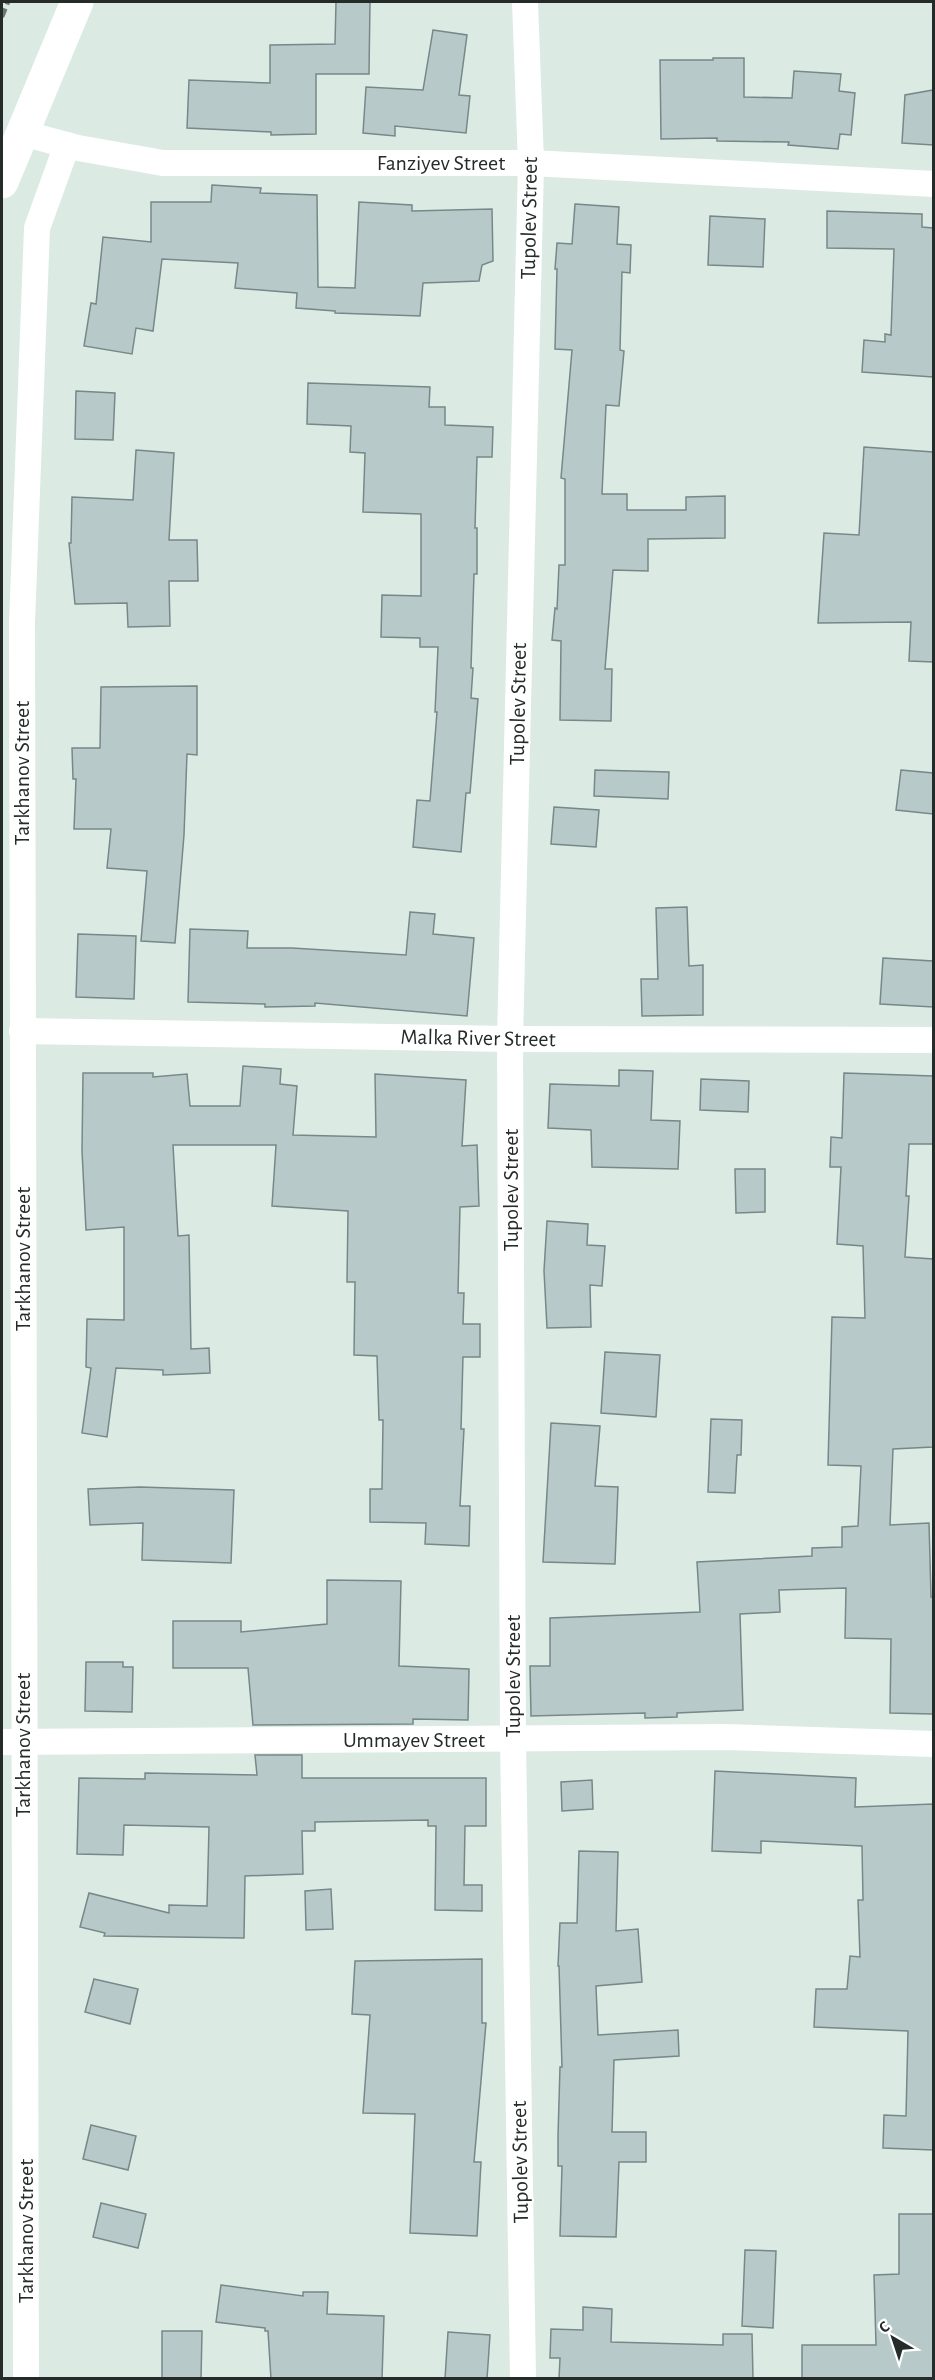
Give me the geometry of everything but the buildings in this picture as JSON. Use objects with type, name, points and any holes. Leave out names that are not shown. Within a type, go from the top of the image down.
[{"type":"main road","points":[[2,182],[77,2]]},
{"type":"street","name":"Tupolev Street","points":[[523,2379],[513,1740],[510,1040],[531,163],[525,2]]},
{"type":"street","name":"Fanziyev Street","points":[[22,133],[67,146],[163,163],[531,163],[933,184]]},
{"type":"street","name":"Tarkhanov Street","points":[[26,2379],[12,1742],[22,1031],[22,623],[37,228],[67,146]]},
{"type":"street","name":"Malka River Street","points":[[22,1031],[510,1040],[933,1040]]},
{"type":"street","name":"Ummayev Street","points":[[12,1742],[725,1737],[933,1744]]},
{"type":"railway","points":[[2,17],[8,2]]}]
